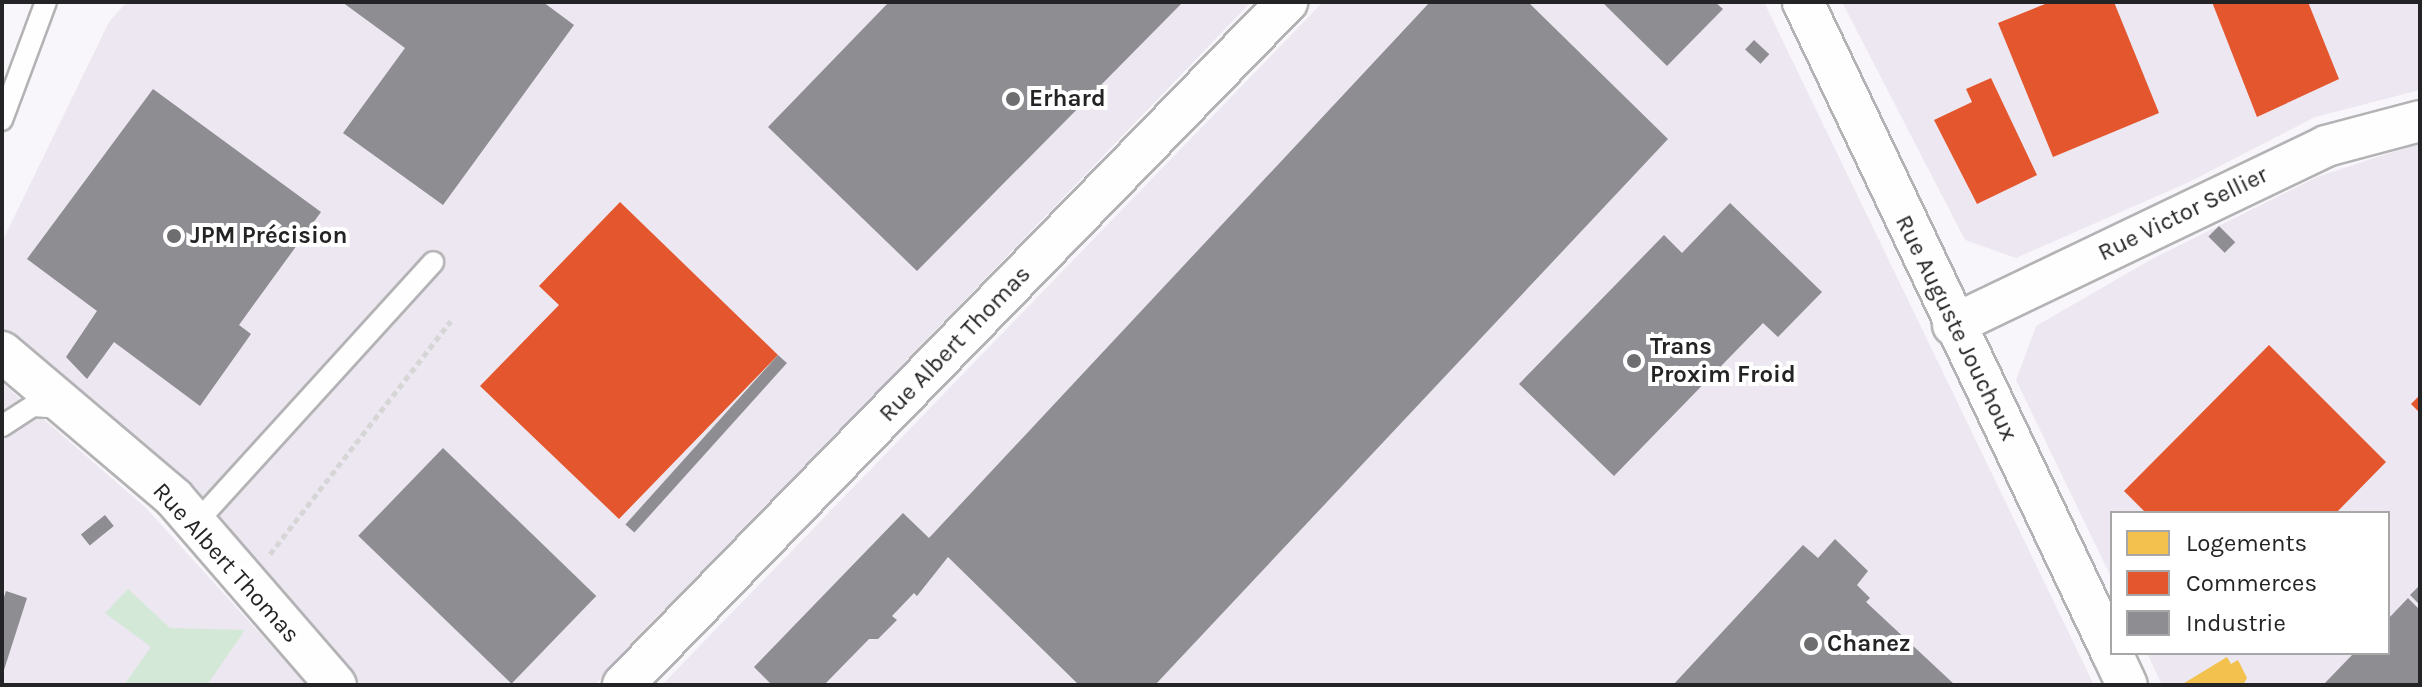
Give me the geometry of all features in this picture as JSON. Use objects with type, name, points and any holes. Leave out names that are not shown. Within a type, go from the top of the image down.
[{"type":"street","name":"Rue Albert Thomas","points":[[623,685],[1287,2]]},
{"type":"street","name":"Rue Auguste Jouchoux","points":[[1803,2],[1953,325],[2110,649]]},
{"type":"street","name":"Rue Victor Sellier","points":[[1953,325],[2326,146],[2420,121]]},
{"type":"street","name":"Rue Albert Thomas","points":[[2,352],[174,498],[245,585],[336,685]]},
{"type":"street","name":"Rue Auguste Jouchoux","points":[[2113,655],[2127,685]]},
{"type":"lane","points":[[2,120],[46,2]]},
{"type":"lane","points":[[195,524],[433,262]]},
{"type":"lane","points":[[2,426],[33,406],[67,408]]},
{"type":"path","points":[[245,585],[451,321]]},
{"type":"shaded area","points":[[127,2],[1251,2],[595,685],[362,685],[186,495],[2,329],[2,242],[109,22]]},
{"type":"shaded area","points":[[1323,2],[1764,2],[2094,685],[662,685]]},
{"type":"shaded area","points":[[1842,2],[2420,2],[2420,90],[2315,117],[2189,182],[2016,258],[1965,240]]},
{"type":"shaded area","points":[[2420,143],[2420,685],[2162,685],[2148,655],[2390,655],[2390,511],[2110,511],[2110,575],[2016,380],[2036,326],[2152,259],[2317,177]]},
{"type":"shaded area","points":[[2,383],[145,507],[307,685],[2,685]]},
{"type":"green space","points":[[128,589],[170,628],[245,630],[207,685],[124,685],[151,647],[105,613]]},
{"type":"building: Logements","points":[[2227,657],[2231,664],[2238,660],[2247,678],[2243,685],[2181,685]]},
{"type":"building: Commerces","points":[[2050,2],[2114,2],[2159,113],[2053,157],[1998,23]]},
{"type":"building: Commerces","points":[[2212,2],[2308,2],[2339,79],[2257,117]]},
{"type":"building: Commerces","points":[[1991,78],[2037,175],[1977,204],[1934,120],[1972,102],[1966,89]]},
{"type":"building: Commerces","points":[[620,202],[778,355],[619,519],[480,386],[559,305],[539,286]]},
{"type":"building: Commerces","points":[[2269,345],[2386,462],[2338,511],[2144,511],[2124,491]]},
{"type":"building: Commerces","points":[[2420,395],[2420,413],[2411,404]]},
{"type":"building: Industrie","points":[[342,2],[543,2],[574,25],[443,205],[343,133],[405,48]]},
{"type":"building: Industrie","points":[[889,2],[1183,2],[917,271],[768,127]]},
{"type":"building: Industrie","points":[[1430,2],[1528,2],[1668,139],[1155,685],[1079,685],[948,557],[917,596],[914,593],[892,616],[897,620],[878,639],[869,639],[824,685],[772,685],[754,667],[903,513],[929,538]]},
{"type":"building: Industrie","points":[[1602,2],[1715,2],[1723,9],[1667,66]]},
{"type":"building: Industrie","points":[[1754,40],[1769,54],[1760,64],[1745,50]]},
{"type":"building: Industrie","name":"JPM Précision","points":[[153,89],[321,212],[239,325],[251,334],[200,406],[114,342],[87,379],[66,357],[97,311],[27,259]]},
{"type":"building: Industrie","name":"Trans Proxim Froid","points":[[1730,203],[1822,292],[1778,337],[1763,323],[1614,476],[1519,384],[1664,235],[1682,253]]},
{"type":"building: Industrie","points":[[2219,226],[2235,242],[2225,253],[2208,237]]},
{"type":"building: Industrie","points":[[778,355],[787,363],[634,532],[625,524]]},
{"type":"building: Industrie","points":[[443,448],[596,596],[511,684],[358,536]]},
{"type":"building: Industrie","points":[[105,515],[114,526],[90,545],[81,535]]},
{"type":"building: Industrie","name":"Chanez","points":[[1835,539],[1868,571],[1857,585],[1870,598],[1866,602],[1955,685],[1673,685],[1803,545],[1818,558]]},
{"type":"building: Industrie","points":[[2420,585],[2420,605],[2410,595]]},
{"type":"building: Industrie","points":[[6,591],[27,598],[3,673],[2,604]]},
{"type":"building: Industrie","points":[[2408,598],[2420,610],[2420,685],[2323,685],[2352,655],[2390,655],[2390,617]]},
{"type":"place","name":"Erhard","points":[[1013,99]]},
{"type":"place","name":"JPM Précision","points":[[174,236]]},
{"type":"place","name":"Trans Proxim Froid","points":[[1634,361]]},
{"type":"place","name":"Chanez","points":[[1811,644]]}]
